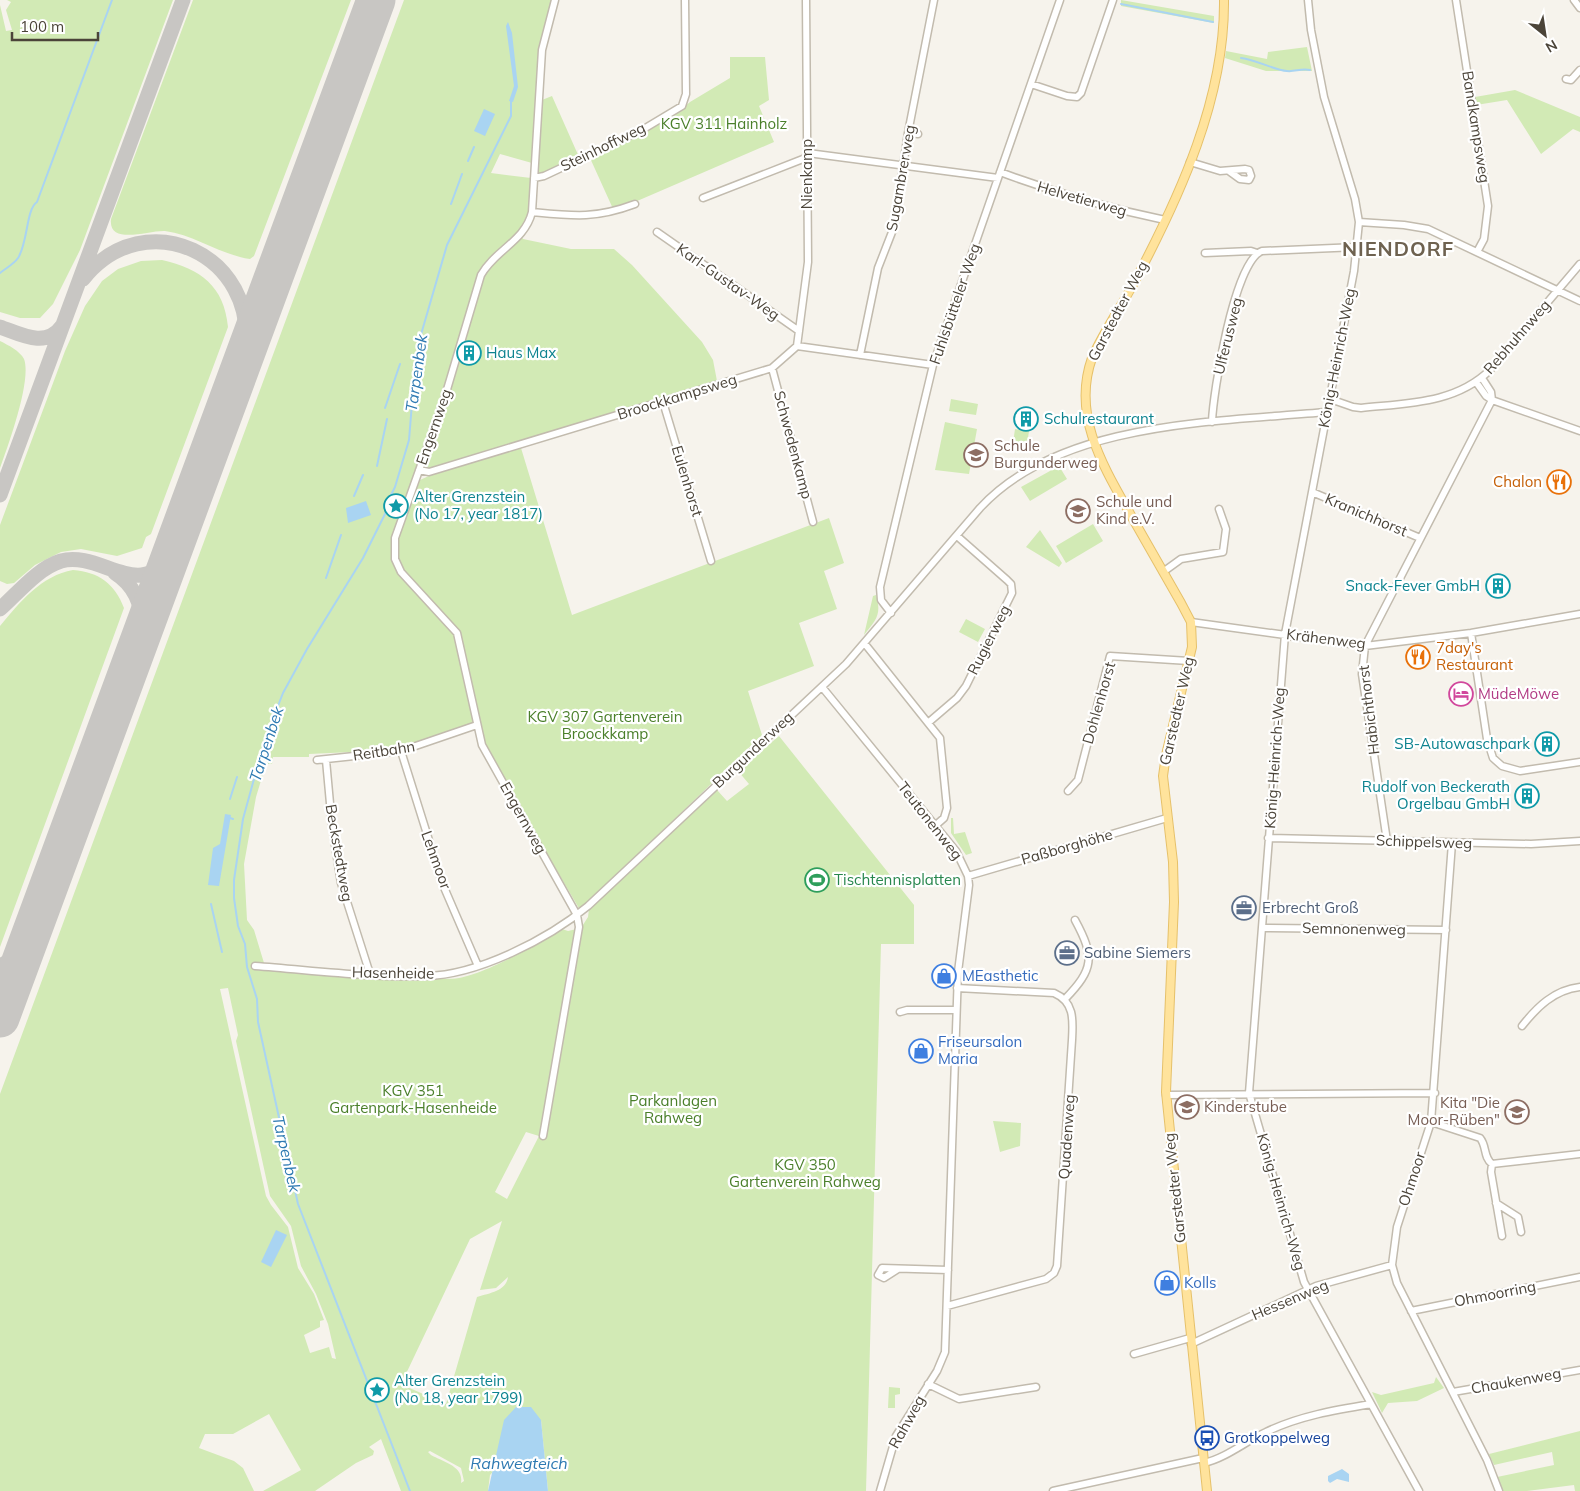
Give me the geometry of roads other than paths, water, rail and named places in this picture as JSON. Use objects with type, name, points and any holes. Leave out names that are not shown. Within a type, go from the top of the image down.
[{"type":"main road","name":"Garstedter Weg","points":[[1207,1491],[1166,1095],[1174,902],[1163,776],[1166,755],[1189,661],[1192,637],[1190,622],[1107,472],[1094,444],[1085,406],[1086,384],[1090,365],[1102,336],[1128,294],[1165,220],[1190,162],[1214,83],[1223,28],[1224,0]]},
{"type":"street","name":"Engernweg","points":[[555,0],[542,50],[532,212],[523,233],[493,258],[482,275],[443,403],[395,538],[395,559],[407,580],[457,633],[485,750],[577,915]]},
{"type":"street","name":"Steinhoffweg","points":[[534,178],[544,176],[642,130],[682,106],[686,94],[685,0]]},
{"type":"street","name":"Nienkamp","points":[[797,346],[808,262],[806,0]]},
{"type":"street","name":"Sugambrerweg","points":[[860,355],[878,268],[894,227],[908,133],[934,0]]},
{"type":"street","name":"Fuhlsbütteler Weg","points":[[891,613],[882,600],[880,587],[933,365],[1060,0]]},
{"type":"street","points":[[1031,84],[1067,96],[1077,97],[1081,93],[1113,0]]},
{"type":"street","name":"König-Heinrich-Weg","points":[[1308,0],[1312,36],[1322,88],[1351,180],[1359,222],[1357,247],[1330,398],[1285,634],[1249,1093],[1304,1282],[1419,1491]]},
{"type":"street","name":"Bandkampsweg","points":[[1456,0],[1488,206],[1484,239],[1477,252]]},
{"type":"street","points":[[1566,79],[1572,80],[1580,70]]},
{"type":"street","points":[[908,133],[918,134]]},
{"type":"street","name":"Helvetierweg","points":[[808,155],[999,175],[1100,206],[1165,220]]},
{"type":"street","points":[[703,198],[808,155]]},
{"type":"street","points":[[1190,162],[1220,171],[1229,171]]},
{"type":"street","points":[[532,212],[586,217],[611,213],[635,204]]},
{"type":"street","points":[[1359,222],[1404,225],[1428,229],[1580,301]]},
{"type":"street","name":"Karl-Gustav-Weg","points":[[657,232],[799,331]]},
{"type":"street","points":[[1205,253],[1250,250],[1256,253],[1262,251],[1357,247]]},
{"type":"street","name":"Ulferusweg","points":[[1212,422],[1216,380],[1230,317],[1244,275],[1256,253]]},
{"type":"street","name":"Rebhuhnweg","points":[[1330,398],[1353,407],[1361,408],[1403,404],[1444,397],[1479,380],[1580,264]]},
{"type":"street","points":[[797,346],[933,365]]},
{"type":"street","name":"Broockkampsweg","points":[[419,470],[429,472],[772,368],[797,346]]},
{"type":"street","name":"Schwedenkamp","points":[[772,368],[813,522]]},
{"type":"street","points":[[1479,380],[1492,392],[1492,400],[1580,431]]},
{"type":"street","name":"Habichthorst","points":[[1387,841],[1363,683],[1362,660],[1365,646],[1492,400]]},
{"type":"street","name":"Eulenhorst","points":[[663,402],[711,561]]},
{"type":"street","points":[[1094,444],[1136,432],[1212,422],[1326,412]]},
{"type":"street","name":"Burgunderweg","points":[[577,915],[822,687],[865,644],[992,495],[1018,474],[1048,459],[1094,444]]},
{"type":"street","name":"Kranichhorst","points":[[1312,492],[1420,538]]},
{"type":"street","points":[[1163,572],[1181,559],[1223,552],[1226,529],[1220,509]]},
{"type":"street","name":"Rugierweg","points":[[929,722],[957,698],[966,686],[1012,592],[1011,584],[1008,580],[957,536]]},
{"type":"street","name":"Krähenweg","points":[[1190,622],[1365,646],[1470,632],[1580,614]]},
{"type":"street","points":[[1470,632],[1487,738],[1493,758],[1502,766],[1520,771],[1580,762]]},
{"type":"street","points":[[865,644],[929,722],[942,742],[947,798],[946,813],[936,825]]},
{"type":"street","name":"Dohlenhorst","points":[[1068,791],[1078,780],[1110,656],[1189,661]]},
{"type":"street","name":"Teutonenweg","points":[[822,687],[936,825],[956,851],[968,876],[968,898],[960,941],[956,1010],[945,1352],[928,1384]]},
{"type":"street","name":"Reitbahn","points":[[317,760],[401,751],[478,725]]},
{"type":"street","name":"Lehmoor","points":[[401,751],[443,884],[478,966]]},
{"type":"street","name":"Beckstedtweg","points":[[326,760],[332,825],[341,883],[370,974]]},
{"type":"street","name":"Paßborghöhe","points":[[968,876],[1167,818]]},
{"type":"street","name":"Schippelsweg","points":[[1268,838],[1530,844],[1580,841]]},
{"type":"street","name":"Ohmoor","points":[[1452,843],[1431,1122],[1397,1227],[1392,1265],[1397,1284],[1487,1460],[1499,1491]]},
{"type":"street","points":[[543,1136],[579,928],[577,915]]},
{"type":"street","name":"Hasenheide","points":[[255,966],[427,976],[478,966],[504,957],[577,915]]},
{"type":"street","points":[[958,988],[1048,991],[1065,999],[1082,982],[1089,962],[1084,938],[1075,920]]},
{"type":"street","name":"Semnonenweg","points":[[1262,928],[1446,930]]},
{"type":"street","points":[[1522,1026],[1547,999],[1566,990],[1580,987]]},
{"type":"street","name":"Quadenweg","points":[[947,1306],[1046,1279],[1054,1273],[1057,1266],[1072,1040],[1072,1016],[1065,999]]},
{"type":"street","points":[[900,1012],[907,1010],[956,1010]]},
{"type":"street","points":[[1166,1095],[1434,1093]]},
{"type":"street","points":[[1431,1122],[1480,1138],[1484,1144],[1487,1159],[1492,1164]]},
{"type":"street","points":[[1492,1164],[1580,1154]]},
{"type":"street","points":[[1492,1164],[1491,1172],[1502,1236]]},
{"type":"street","points":[[1496,1203],[1518,1217],[1521,1232]]},
{"type":"street","points":[[1499,1217],[1506,1216],[1509,1212]]},
{"type":"street","name":"Hessenweg","points":[[1191,1341],[1308,1289],[1392,1265]]},
{"type":"street","points":[[898,1269],[948,1270]]},
{"type":"street","name":"Ohmoorring","points":[[1411,1311],[1580,1277]]},
{"type":"street","points":[[1134,1354],[1191,1341]]},
{"type":"street","name":"Chaukenweg","points":[[1453,1392],[1580,1370]]},
{"type":"street","points":[[928,1384],[959,1399],[1036,1388]]},
{"type":"street","name":"Rahweg","points":[[880,1491],[896,1436],[928,1384]]},
{"type":"street","points":[[1052,1491],[1204,1460],[1215,1460],[1284,1424],[1324,1412],[1370,1404]]},
{"type":"water","points":[[508,22],[512,33],[518,87],[513,102],[509,101],[514,86],[506,26]]},
{"type":"water","points":[[484,109],[495,114],[485,136],[474,131]]},
{"type":"water","points":[[366,501],[371,515],[348,523],[346,508]]},
{"type":"water","points":[[225,814],[231,815],[219,886],[208,885],[213,848],[220,844]]},
{"type":"water","points":[[276,1230],[287,1235],[271,1267],[261,1262]]},
{"type":"water","name":"Rahwegteich","points":[[516,1407],[531,1407],[541,1420],[548,1491],[488,1491],[504,1420]]},
{"type":"water","points":[[1342,1469],[1349,1474],[1349,1482],[1337,1479],[1330,1483],[1328,1481],[1328,1476]]},
{"type":"waterway","points":[[0,273],[14,262],[21,252],[33,206],[37,202],[112,0]]},
{"type":"waterway","points":[[1121,4],[1213,22]]},
{"type":"waterway","points":[[1241,58],[1282,70],[1310,70]]},
{"type":"waterway","name":"Tarpenbek","points":[[410,1491],[298,1204],[258,1022],[257,999],[247,967],[245,944],[238,926],[234,898],[234,880],[243,819],[265,739],[283,693],[307,649],[363,558],[388,508],[389,499],[395,487],[409,440],[415,366],[420,338],[447,245],[511,116],[511,101]]},
{"type":"waterway","points":[[468,161],[474,147]]},
{"type":"waterway","points":[[451,204],[462,174]]},
{"type":"waterway","points":[[385,408],[400,364]]},
{"type":"waterway","points":[[377,466],[387,419]]},
{"type":"waterway","points":[[354,496],[363,475]]},
{"type":"waterway","points":[[326,578],[341,535]]},
{"type":"waterway","points":[[230,799],[237,777]]},
{"type":"waterway","points":[[211,904],[222,952]]},
{"type":"place","name":"Haus Max","points":[[469,353]]},
{"type":"place","name":"Schulrestaurant","points":[[1026,419]]},
{"type":"place","name":"Schule Burgunderweg","points":[[976,455]]},
{"type":"place","name":"Chalon","points":[[1559,482]]},
{"type":"place","name":"Alter Grenzstein (No 17, year 1817)","points":[[396,506]]},
{"type":"place","name":"Schule und Kind e.V.","points":[[1078,511]]},
{"type":"place","name":"Snack-Fever GmbH","points":[[1498,586]]},
{"type":"place","name":"7day's Restaurant","points":[[1418,657]]},
{"type":"place","name":"MüdeMöwe","points":[[1461,694]]},
{"type":"place","name":"SB-Autowaschpark","points":[[1547,744]]},
{"type":"place","name":"Rudolf von Beckerath Orgelbau GmbH","points":[[1527,796]]},
{"type":"place","name":"Tischtennisplatten","points":[[817,880]]},
{"type":"place","name":"Erbrecht Groß","points":[[1244,908]]},
{"type":"place","name":"Sabine Siemers","points":[[1067,953]]},
{"type":"place","name":"MEasthetic","points":[[944,976]]},
{"type":"place","name":"Friseursalon Maria","points":[[921,1051]]},
{"type":"place","name":"Kinderstube","points":[[1187,1107]]},
{"type":"place","name":"Kita \"Die Moor-Rüben\"","points":[[1517,1112]]},
{"type":"place","name":"Kolls","points":[[1167,1283]]},
{"type":"place","name":"Alter Grenzstein (No 18, year 1799)","points":[[377,1390]]},
{"type":"place","name":"Grotkoppelweg","points":[[1207,1438]]},
{"type":"district","name":"NIENDORF","points":[[1398,249]]},
{"type":"park label","name":"KGV 311 Hainholz","points":[[724,124]]},
{"type":"park label","name":"KGV 307 Gartenverein Broockkamp","points":[[605,726]]},
{"type":"park label","name":"KGV 351 Gartenpark-Hasenheide","points":[[413,1100]]},
{"type":"park label","name":"Parkanlagen Rahweg","points":[[673,1110]]},
{"type":"park label","name":"KGV 350 Gartenverein Rahweg","points":[[805,1174]]}]
